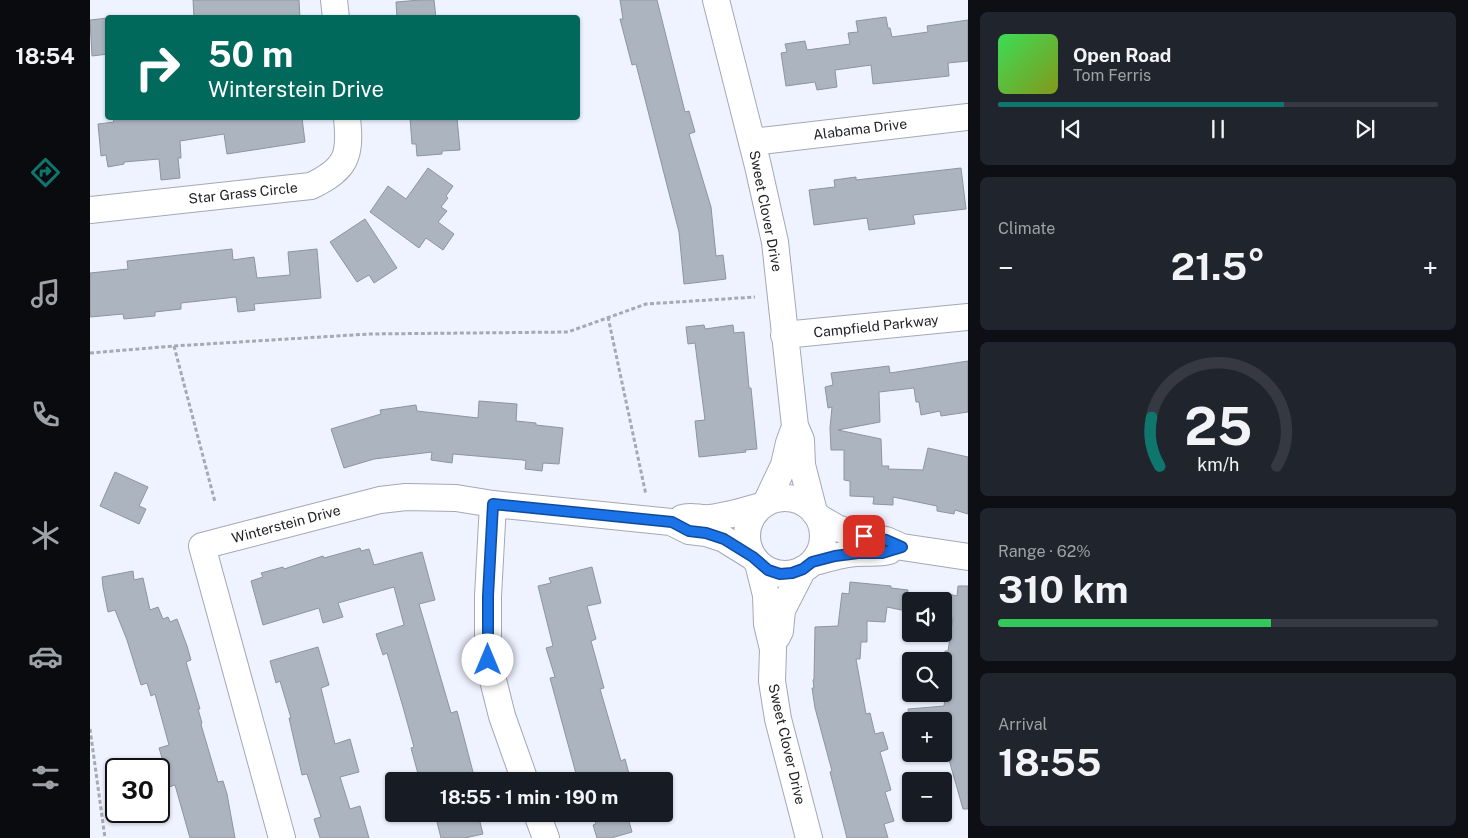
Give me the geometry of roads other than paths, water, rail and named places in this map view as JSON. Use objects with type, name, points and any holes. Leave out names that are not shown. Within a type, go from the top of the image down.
[{"type":"street","points":[[334,0],[336,15]]},
{"type":"street","name":"Sweet Clover Drive","points":[[716,0],[775,242],[795,426],[801,440],[802,465],[816,514]]},
{"type":"street","name":"Alabama Drive","points":[[752,142],[968,117]]},
{"type":"street","name":"Star Grass Circle","points":[[90,210],[311,186],[337,170],[346,157],[349,138],[347,120]]},
{"type":"street","name":"Campfield Parkway","points":[[784,335],[968,317]]},
{"type":"street","name":"Sweet Clover Drive","points":[[764,505],[784,465],[795,426]]},
{"type":"street","name":"Winterstein Drive","points":[[282,838],[202,546],[354,506],[388,499],[431,496],[672,522],[689,531],[706,533],[724,539],[756,560]]},
{"type":"street","points":[[902,547],[882,553],[858,553],[835,556],[792,573],[780,574],[768,570],[756,560],[748,546],[748,530],[754,514],[764,505],[778,499],[791,499],[804,503],[816,514],[838,528],[858,535],[886,540],[902,547],[968,558]]},
{"type":"street","points":[[493,504],[488,596],[488,660],[502,716],[522,772]]},
{"type":"street","name":"Winterstein Drive","points":[[672,522],[688,516],[707,518],[764,505]]},
{"type":"street","points":[[807,566],[819,553],[822,541],[822,529],[816,514]]},
{"type":"street","name":"Sweet Clover Drive","points":[[756,560],[766,595],[766,624],[772,650],[772,680],[778,719],[809,838]]},
{"type":"street","name":"Sweet Clover Drive","points":[[772,650],[780,631],[782,610],[807,566]]},
{"type":"street","points":[[540,822],[546,838]]}]
